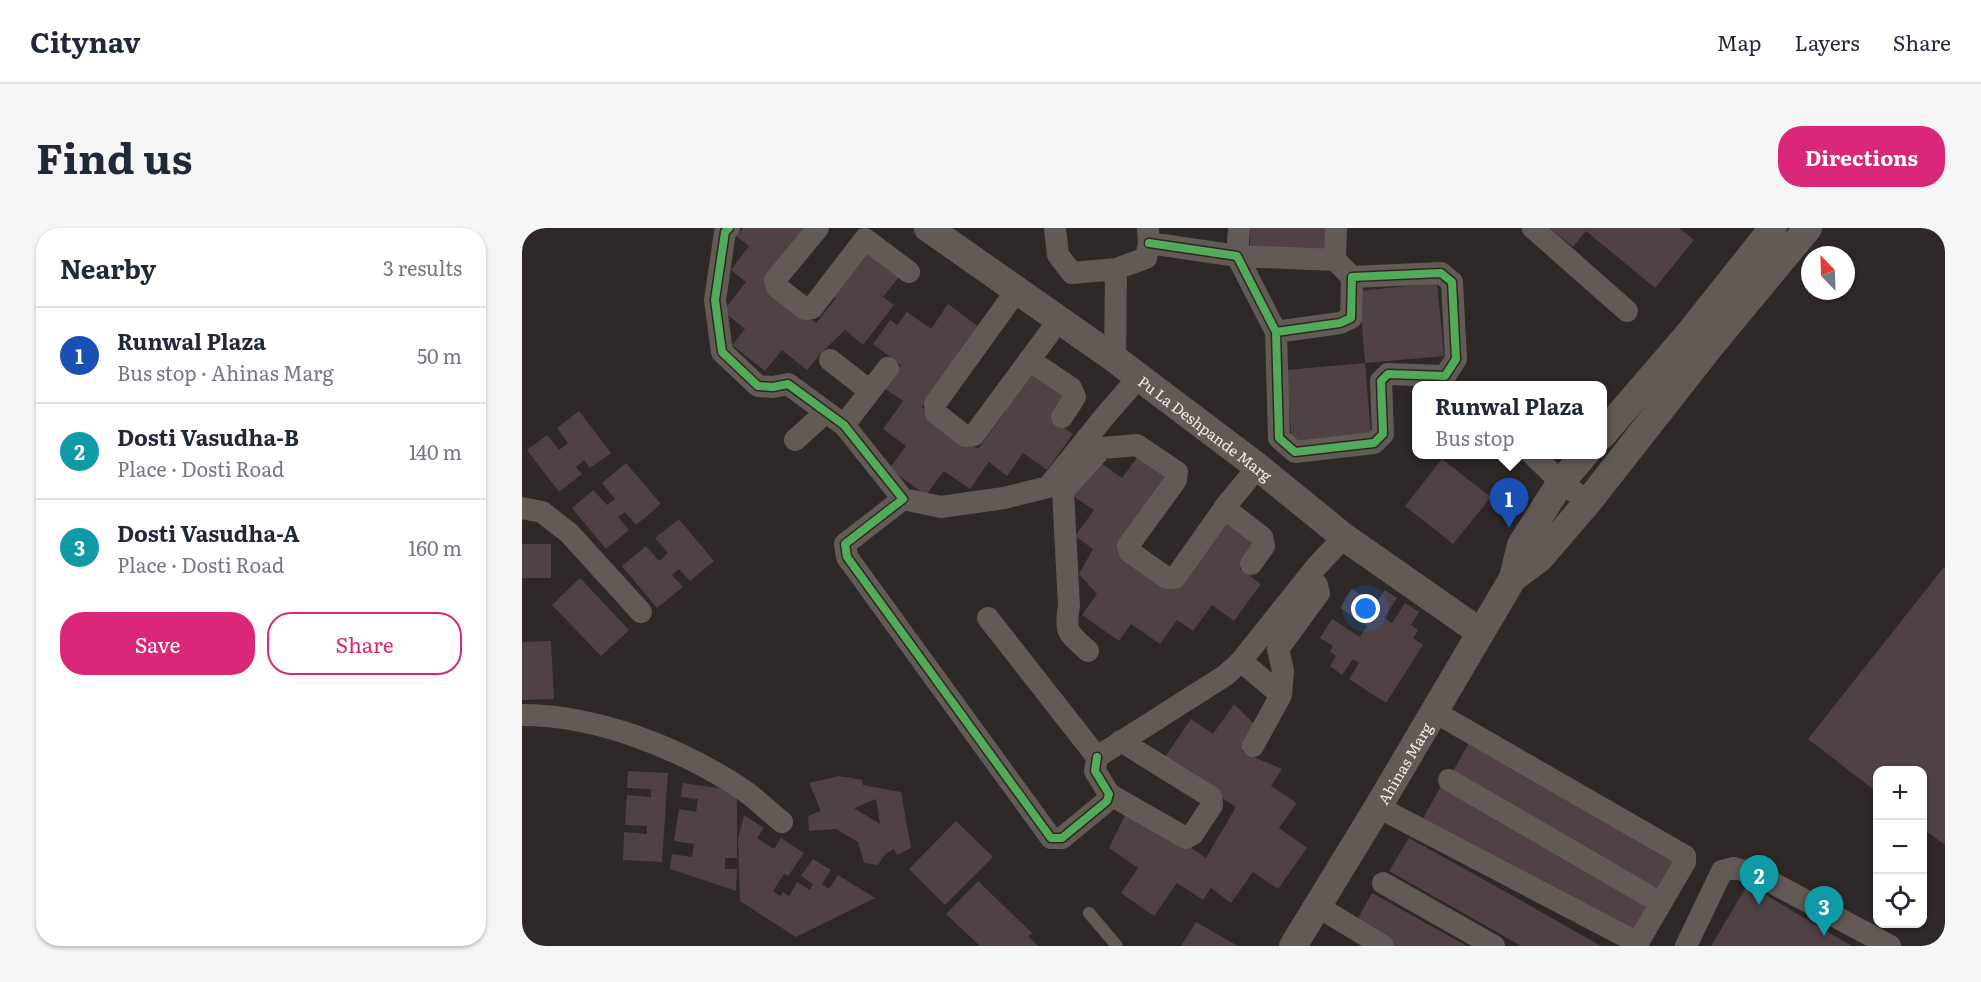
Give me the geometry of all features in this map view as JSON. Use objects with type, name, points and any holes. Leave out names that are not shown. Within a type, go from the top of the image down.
[{"type":"street","points":[[729,228],[725,232],[715,300],[722,352],[758,387],[788,384],[835,418],[903,499],[941,507],[1004,498],[1048,487],[1139,377]]},
{"type":"street","points":[[818,228],[775,280],[777,287],[805,309],[812,308],[870,234],[909,272]]},
{"type":"street","name":"Pu La Deshpande Marg","points":[[928,228],[1115,359],[1257,465],[1344,537],[1480,632]]},
{"type":"street","points":[[1055,228],[1058,255],[1072,273],[1116,269],[1146,258],[1149,236],[1238,256],[1335,260],[1352,277],[1351,318],[1340,323],[1276,332]]},
{"type":"street","points":[[1088,651],[1068,632],[1066,622],[1069,606],[1063,491],[1102,448],[1137,445],[1177,472],[1176,480],[1128,546],[1130,552],[1167,578],[1175,578],[1224,508],[1279,438],[1276,332],[1238,256],[1239,228]]},
{"type":"street","points":[[1335,260],[1336,228]]},
{"type":"street","points":[[1533,228],[1627,311]]},
{"type":"street","points":[[1513,578],[1540,558],[1588,502],[1773,228]]},
{"type":"street","points":[[1607,430],[1698,342],[1808,228]]},
{"type":"street","points":[[1115,359],[1116,269]]},
{"type":"street","points":[[1279,438],[1296,452],[1374,443],[1383,434],[1381,381],[1388,374],[1450,381],[1456,359],[1452,282],[1441,273],[1352,277]]},
{"type":"street","points":[[1017,290],[935,404],[936,413],[965,436],[974,435],[1059,320]]},
{"type":"street","points":[[830,360],[870,391]]},
{"type":"street","points":[[1029,360],[1071,388],[1075,398],[1062,417]]},
{"type":"street","points":[[795,440],[835,418],[870,391],[888,368]]},
{"type":"street","points":[[1537,459],[1561,482],[1588,502]]},
{"type":"street","points":[[1513,578],[1521,544],[1561,482],[1581,459]]},
{"type":"street","points":[[903,499],[845,544],[847,557],[1052,838],[1062,838],[1107,801],[1109,794]]},
{"type":"street","points":[[522,508],[542,512],[569,533],[641,612]]},
{"type":"street","points":[[1224,508],[1262,537],[1264,546],[1251,564]]},
{"type":"street","points":[[1121,741],[1210,797],[1212,805],[1193,834],[1186,838],[1109,794],[1095,771],[1097,758],[1121,741],[1226,675],[1241,661],[1308,577],[1344,537]]},
{"type":"street","points":[[1253,746],[1281,695],[1283,670],[1278,649],[1319,593],[1317,585],[1308,577]]},
{"type":"street","name":"Ahinas Marg","points":[[1293,946],[1513,578]]},
{"type":"street","points":[[988,618],[1097,758]]},
{"type":"street","points":[[1241,661],[1281,695]]},
{"type":"street","points":[[1378,807],[1637,945],[1685,862],[1685,856],[1433,711]]},
{"type":"street","points":[[522,715],[546,715],[614,729],[682,754],[741,788],[782,822]]},
{"type":"street","points":[[1449,780],[1661,903]]},
{"type":"street","points":[[1686,946],[1722,872],[1734,868],[1756,874],[1890,946]]},
{"type":"street","points":[[1383,883],[1494,946]]},
{"type":"street","points":[[1317,906],[1383,946]]},
{"type":"lane","points":[[1089,913],[1117,946]]},
{"type":"building","points":[[743,228],[809,228],[766,284],[816,323],[836,298],[831,294],[870,250],[901,274],[883,297],[894,305],[863,345],[845,330],[807,370],[782,350],[765,371],[732,345],[745,329],[723,311],[746,282],[731,270],[749,246],[736,236]]},
{"type":"building","points":[[1250,228],[1328,228],[1328,255],[1250,254]]},
{"type":"building","points":[[1550,228],[1679,228],[1694,240],[1655,288],[1586,231],[1573,247]]},
{"type":"building","points":[[1437,283],[1444,356],[1365,363],[1359,291]]},
{"type":"building","points":[[948,304],[979,327],[922,407],[978,449],[1006,411],[1001,407],[1036,369],[1068,392],[1050,418],[1073,434],[1047,470],[1023,453],[1007,476],[989,462],[970,489],[944,471],[926,495],[889,469],[906,446],[883,429],[903,401],[884,388],[901,365],[873,344],[890,320],[897,325],[907,312],[931,329]]},
{"type":"building","points":[[1365,363],[1371,436],[1292,443],[1286,370]]},
{"type":"building","points":[[579,411],[611,453],[590,468],[584,460],[576,467],[582,474],[559,492],[527,450],[547,435],[559,450],[568,443],[557,428]]},
{"type":"building","points":[[1139,455],[1172,478],[1120,549],[1175,589],[1227,517],[1259,540],[1239,568],[1261,584],[1234,621],[1212,605],[1193,631],[1177,620],[1160,644],[1131,624],[1119,641],[1082,615],[1097,594],[1079,574],[1093,549],[1075,536],[1094,510],[1073,496],[1098,461],[1122,478]]},
{"type":"building","points":[[1442,459],[1491,497],[1453,544],[1405,506]]},
{"type":"building","points":[[626,463],[661,504],[636,525],[625,512],[618,517],[629,530],[606,549],[572,508],[593,490],[607,505],[615,499],[602,483]]},
{"type":"building","points":[[679,519],[714,561],[690,581],[679,569],[672,575],[683,587],[657,608],[622,566],[646,546],[659,561],[668,553],[655,538]]},
{"type":"building","points":[[522,544],[551,544],[551,578],[522,578]]},
{"type":"building","points":[[1944,567],[1945,845],[1927,832],[1927,766],[1873,766],[1873,789],[1808,739]]},
{"type":"building","points":[[580,578],[629,630],[601,656],[552,605]]},
{"type":"building","points":[[1352,589],[1369,600],[1372,596],[1378,600],[1385,590],[1397,598],[1384,618],[1392,623],[1405,603],[1419,612],[1411,625],[1418,630],[1413,638],[1423,645],[1386,703],[1349,679],[1359,663],[1353,659],[1342,675],[1330,666],[1336,656],[1330,651],[1333,646],[1320,638],[1332,619],[1360,637],[1367,626],[1340,608]]},
{"type":"building","points":[[551,641],[554,699],[522,700],[522,642]]},
{"type":"building","points":[[1234,704],[1254,724],[1242,752],[1282,769],[1271,786],[1297,803],[1279,828],[1307,848],[1278,889],[1253,872],[1231,903],[1211,888],[1203,900],[1177,883],[1154,916],[1121,893],[1138,868],[1109,848],[1126,813],[1167,831],[1206,858],[1236,807],[1163,760],[1191,719],[1213,734]]},
{"type":"building","points":[[1471,739],[1683,858],[1664,892],[1452,773]]},
{"type":"building","points":[[628,771],[668,773],[662,862],[623,860],[624,832],[647,834],[647,826],[625,825],[627,795],[651,797],[651,789],[627,788]]},
{"type":"building","points":[[839,776],[862,780],[863,785],[901,792],[911,848],[897,855],[894,849],[885,854],[878,865],[864,863],[858,842],[836,829],[809,831],[808,816],[821,811],[809,783]],"holes":[[[876,799],[880,824],[854,808]]]},
{"type":"building","points":[[683,783],[737,791],[737,858],[725,858],[725,869],[737,869],[736,891],[670,869],[672,854],[692,857],[694,844],[674,841],[679,809],[696,812],[698,799],[681,797]]},
{"type":"building","points":[[1441,786],[1653,905],[1634,939],[1422,820]]},
{"type":"building","points":[[744,815],[764,828],[757,838],[774,849],[781,838],[804,853],[788,876],[784,874],[773,891],[780,896],[783,892],[789,896],[797,882],[810,890],[813,884],[801,876],[813,859],[831,870],[822,884],[829,889],[838,875],[875,898],[796,937],[740,901],[738,838]]},
{"type":"building","points":[[956,821],[993,857],[945,905],[909,869]]},
{"type":"building","points":[[1409,838],[1601,946],[1521,946],[1389,871]]},
{"type":"building","points":[[978,881],[1032,933],[1028,936],[1038,946],[980,946],[946,914]]},
{"type":"building","points":[[1748,884],[1819,927],[1852,946],[1711,946]]},
{"type":"building","points":[[1372,893],[1467,946],[1387,946],[1353,927]]},
{"type":"building","points":[[1196,922],[1238,946],[1181,946]]},
{"type":"cycle path","points":[[729,228],[725,232],[715,300],[722,352],[758,386],[773,387],[788,384],[844,425],[903,499],[845,544],[847,557],[1051,838],[1062,838],[1107,801],[1109,794],[1095,771],[1097,757]]},
{"type":"cycle path","points":[[1149,243],[1237,256],[1276,332],[1340,323],[1351,318],[1352,277],[1441,273],[1452,282],[1456,359],[1445,376],[1388,374],[1381,381],[1383,434],[1374,443],[1295,452],[1279,438],[1276,332]]},
{"type":"place","name":"Runwal Plaza","points":[[1509,528]]},
{"type":"place","name":"Dosti Vasudha-B","points":[[1759,905]]},
{"type":"place","name":"Dosti Vasudha-A","points":[[1824,936]]}]
